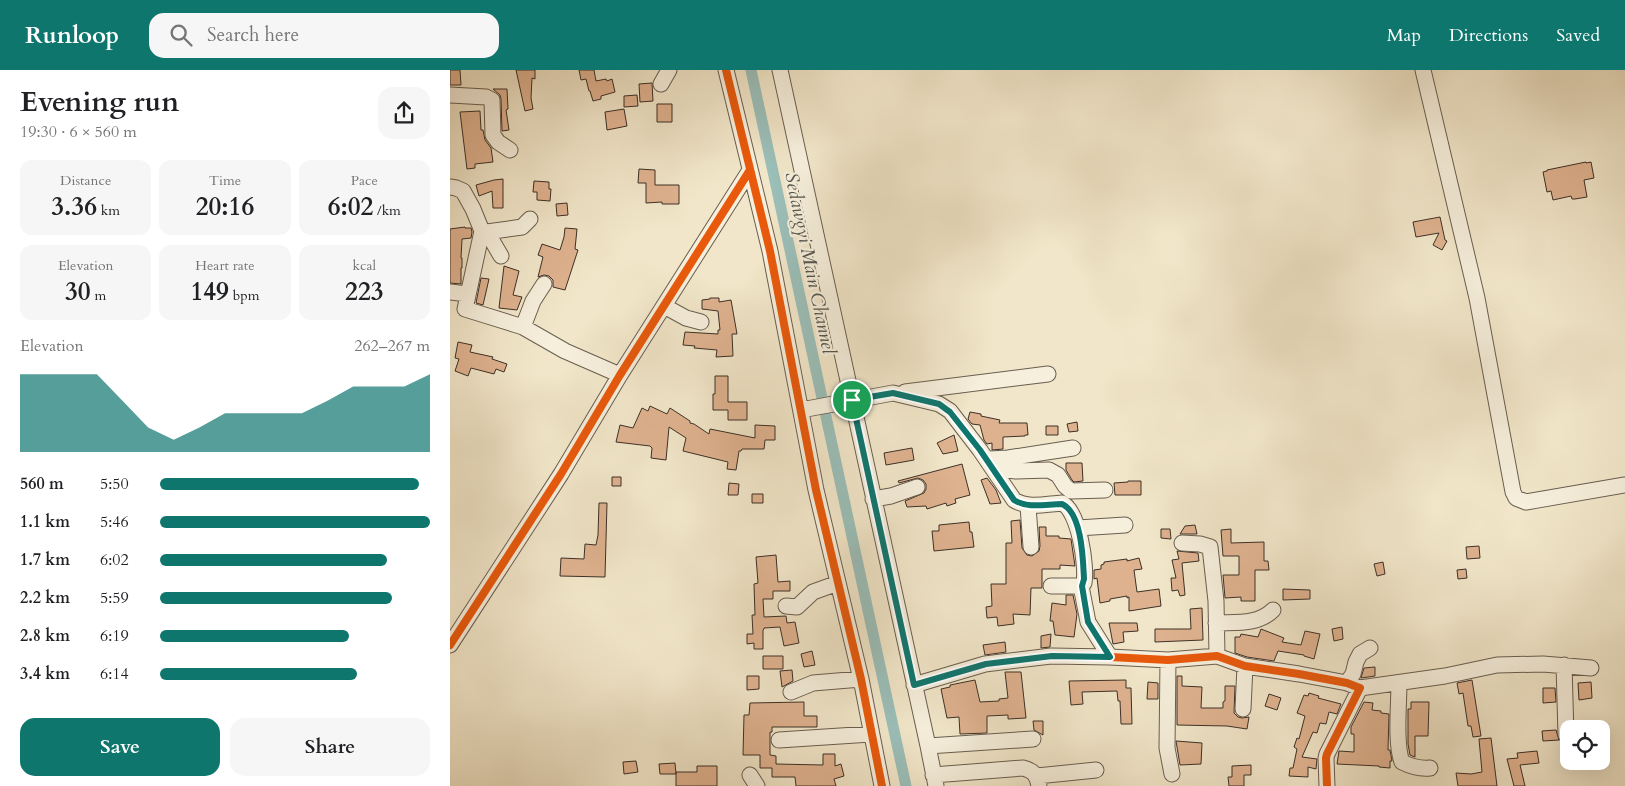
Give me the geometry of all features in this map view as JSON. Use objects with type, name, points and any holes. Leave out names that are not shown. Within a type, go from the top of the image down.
[{"type":"street","points":[[661,84],[669,70]]},
{"type":"street","points":[[726,70],[806,409],[824,531],[861,679],[878,784]]},
{"type":"street","points":[[780,70],[846,401],[873,500],[928,746],[934,781],[1023,768],[1031,770],[1038,781],[1096,770]]},
{"type":"street","points":[[1423,70],[1477,298],[1513,492],[1516,498],[1526,502],[1625,485]]},
{"type":"street","points":[[450,95],[490,98],[493,104],[493,135],[498,142],[510,150]]},
{"type":"street","points":[[450,645],[561,474],[620,375],[750,170]]},
{"type":"street","points":[[450,186],[463,192],[501,256]]},
{"type":"street","points":[[485,231],[522,227],[530,219]]},
{"type":"street","points":[[485,231],[467,294],[468,298],[465,309],[523,327],[565,351],[620,375]]},
{"type":"street","points":[[523,327],[533,301],[544,284]]},
{"type":"street","points":[[450,292],[467,294]]},
{"type":"street","points":[[664,306],[686,318],[701,322]]},
{"type":"street","points":[[806,409],[893,393],[1048,374]]},
{"type":"street","points":[[893,393],[939,404],[950,412],[984,455],[1014,500],[1020,504],[1028,506],[1062,504],[1067,506],[1078,528],[1084,579],[1082,586],[1088,622],[1110,657]]},
{"type":"street","points":[[984,455],[1008,458],[1073,448]]},
{"type":"street","points":[[984,455],[998,469],[1016,471],[1049,470],[1055,472],[1065,486],[1072,491],[1105,490]]},
{"type":"street","points":[[873,500],[917,487]]},
{"type":"street","points":[[1028,506],[1031,547]]},
{"type":"street","points":[[1078,528],[1125,526]]},
{"type":"street","points":[[1182,543],[1200,544],[1210,547],[1216,601],[1217,656]]},
{"type":"street","points":[[786,606],[797,607],[813,592],[838,583]]},
{"type":"street","points":[[1051,586],[1082,586]]},
{"type":"street","points":[[1216,622],[1247,622],[1266,616],[1273,610]]},
{"type":"street","points":[[1327,786],[1327,754],[1353,686],[1356,662],[1360,654],[1370,648]]},
{"type":"street","points":[[914,685],[986,664],[1052,656],[1168,660],[1217,656],[1245,666],[1298,674],[1353,686],[1399,683],[1497,665],[1564,665],[1591,668]]},
{"type":"street","points":[[1168,660],[1167,748],[1172,774]]},
{"type":"street","points":[[1564,665],[1566,720]]},
{"type":"street","points":[[1243,709],[1245,666]]},
{"type":"street","points":[[791,692],[813,683],[861,679]]},
{"type":"street","points":[[1399,683],[1399,756],[1402,762],[1407,765],[1423,769],[1430,768]]},
{"type":"street","points":[[779,740],[871,734]]},
{"type":"street","points":[[928,746],[1033,739]]},
{"type":"building","points":[[450,70],[460,70],[461,85],[450,85]]},
{"type":"building","points":[[516,70],[535,70],[535,79],[532,78],[531,98],[533,109],[525,111]]},
{"type":"building","points":[[579,70],[594,70],[596,81],[612,79],[615,92],[601,96],[601,99],[593,101],[586,79],[581,80]]},
{"type":"building","points":[[652,83],[653,101],[640,102],[639,84]]},
{"type":"building","points":[[493,89],[507,89],[508,109],[506,110],[509,130],[502,131],[501,99],[500,95]]},
{"type":"building","points":[[637,95],[638,106],[624,107],[624,96]]},
{"type":"building","points":[[657,104],[672,104],[672,122],[657,122]]},
{"type":"building","points":[[624,109],[627,126],[607,130],[605,112]]},
{"type":"building","points":[[480,111],[481,130],[483,130],[485,140],[491,148],[493,162],[475,164],[475,168],[467,169],[460,112]]},
{"type":"building","points":[[1591,162],[1594,178],[1584,180],[1587,197],[1572,199],[1571,196],[1553,200],[1551,191],[1547,192],[1543,172]]},
{"type":"building","points":[[639,169],[655,170],[655,185],[679,185],[679,204],[646,203],[646,183],[638,183]]},
{"type":"building","points":[[503,179],[503,208],[493,208],[492,191],[479,196],[476,185]]},
{"type":"building","points":[[534,181],[549,182],[549,189],[551,189],[550,201],[537,200],[537,192],[533,192]]},
{"type":"building","points":[[567,203],[568,215],[557,216],[556,204]]},
{"type":"building","points":[[1440,217],[1445,240],[1447,241],[1442,250],[1433,245],[1439,233],[1416,237],[1413,222]]},
{"type":"building","points":[[471,228],[472,232],[471,238],[462,239],[461,284],[450,283],[450,229]]},
{"type":"building","points":[[565,228],[577,229],[575,249],[578,250],[565,290],[553,287],[553,280],[549,276],[538,277],[543,257],[538,255],[542,244],[560,250]]},
{"type":"building","points":[[504,266],[519,271],[513,295],[522,297],[517,310],[499,308]]},
{"type":"building","points":[[481,278],[489,279],[483,305],[476,303]]},
{"type":"building","points":[[719,298],[719,302],[731,300],[737,334],[732,334],[733,356],[716,357],[717,350],[683,345],[685,332],[718,334],[718,330],[720,330],[718,311],[702,309],[702,300]]},
{"type":"building","points":[[458,342],[472,345],[470,352],[493,357],[492,359],[507,364],[504,372],[496,369],[494,374],[471,368],[468,376],[455,371],[459,359],[455,358]]},
{"type":"building","points":[[715,376],[728,376],[728,402],[747,402],[747,420],[728,420],[728,410],[713,410]]},
{"type":"building","points":[[650,406],[667,414],[670,408],[709,434],[710,429],[755,438],[755,425],[775,426],[775,440],[765,440],[764,449],[742,449],[739,451],[736,470],[727,469],[728,462],[683,451],[686,438],[669,427],[666,460],[651,458],[652,448],[650,446],[616,442],[620,425],[633,428],[642,408],[648,411]]},
{"type":"building","points":[[970,412],[1000,420],[999,423],[1027,423],[1028,435],[1003,437],[1003,449],[992,450],[992,443],[987,444],[984,440],[980,425],[972,424],[968,419]]},
{"type":"building","points":[[1077,422],[1078,431],[1069,432],[1067,424]]},
{"type":"building","points":[[1046,426],[1058,426],[1058,435],[1046,435]]},
{"type":"building","points":[[954,435],[958,451],[943,454],[937,443]]},
{"type":"building","points":[[912,448],[914,460],[886,465],[884,453]]},
{"type":"building","points":[[1066,463],[1082,463],[1083,481],[1074,482],[1072,480],[1066,470]]},
{"type":"building","points":[[962,464],[970,495],[955,499],[956,503],[947,506],[946,503],[927,509],[926,506],[907,507],[905,501],[924,493],[926,484],[918,478],[899,483],[898,481]]},
{"type":"building","points":[[612,477],[621,477],[621,486],[612,486]]},
{"type":"building","points":[[987,478],[996,490],[1001,503],[990,504],[981,480]]},
{"type":"building","points":[[1141,481],[1141,495],[1115,495],[1114,483]]},
{"type":"building","points":[[729,483],[739,484],[738,495],[728,495]]},
{"type":"building","points":[[752,494],[763,494],[763,503],[752,503]]},
{"type":"building","points":[[599,503],[607,503],[605,577],[560,576],[561,558],[584,559],[585,544],[596,545]]},
{"type":"building","points":[[1020,520],[1022,548],[1027,555],[1032,556],[1039,551],[1039,527],[1046,527],[1046,536],[1059,536],[1059,538],[1071,539],[1075,566],[1060,565],[1060,569],[1042,569],[1042,588],[1031,588],[1030,615],[1013,614],[1014,624],[998,626],[997,617],[987,618],[986,607],[992,606],[991,584],[1006,584],[1006,543],[1012,543],[1011,521]]},
{"type":"building","points":[[969,522],[974,547],[934,551],[932,531],[939,531],[939,525]]},
{"type":"building","points":[[1195,525],[1197,534],[1180,534],[1185,526]]},
{"type":"building","points":[[1161,529],[1170,529],[1171,539],[1161,538]]},
{"type":"building","points":[[1231,529],[1231,543],[1264,542],[1264,561],[1268,561],[1269,570],[1255,570],[1255,601],[1241,601],[1241,597],[1225,598],[1223,575],[1239,575],[1239,556],[1223,556],[1221,530]]},
{"type":"building","points":[[1479,546],[1480,558],[1467,559],[1466,547]]},
{"type":"building","points":[[1177,551],[1198,553],[1199,561],[1182,563],[1185,595],[1180,596],[1178,590],[1172,591],[1171,578],[1176,578],[1172,560],[1179,559]]},
{"type":"building","points":[[776,555],[778,582],[790,581],[790,591],[773,591],[773,599],[763,599],[764,617],[786,616],[787,623],[795,622],[799,643],[784,646],[780,627],[764,628],[763,649],[754,649],[754,643],[747,644],[747,634],[753,634],[752,615],[755,615],[754,584],[758,583],[756,557]]},
{"type":"building","points":[[1139,558],[1142,569],[1134,570],[1137,592],[1159,589],[1161,606],[1129,611],[1129,597],[1127,598],[1127,596],[1100,603],[1097,578],[1094,579],[1094,570],[1101,569],[1101,565],[1104,562],[1127,559],[1127,561]]},
{"type":"building","points":[[1383,562],[1385,574],[1377,576],[1374,564]]},
{"type":"building","points":[[1466,569],[1467,578],[1458,579],[1457,570]]},
{"type":"building","points":[[1283,589],[1310,590],[1310,599],[1283,600]]},
{"type":"building","points":[[1066,595],[1073,595],[1077,614],[1074,637],[1055,635],[1053,621],[1050,621],[1052,603],[1066,605]]},
{"type":"building","points":[[1202,608],[1203,640],[1155,642],[1155,629],[1191,629],[1190,609]]},
{"type":"building","points":[[1109,623],[1137,623],[1138,631],[1123,632],[1124,642],[1113,644]]},
{"type":"building","points":[[1342,627],[1343,639],[1334,641],[1332,629]]},
{"type":"building","points":[[1261,629],[1284,638],[1282,642],[1301,645],[1305,631],[1320,634],[1314,659],[1304,655],[1278,651],[1274,661],[1247,657],[1235,653],[1235,637],[1240,637],[1241,634],[1258,637]]},
{"type":"building","points":[[1051,634],[1050,647],[1041,648],[1041,636]]},
{"type":"building","points":[[1005,642],[1006,652],[985,655],[983,645]]},
{"type":"building","points":[[812,651],[815,665],[804,667],[801,654]]},
{"type":"building","points":[[763,656],[783,656],[783,669],[763,669]]},
{"type":"building","points":[[1375,667],[1375,676],[1361,678],[1364,668]]},
{"type":"building","points":[[792,670],[793,681],[782,687],[780,671]]},
{"type":"building","points":[[1005,672],[1021,672],[1026,718],[1008,719],[1008,715],[987,716],[987,733],[960,734],[959,717],[947,718],[941,689],[950,687],[950,685],[975,680],[980,702],[999,701],[999,699],[1008,698]]},
{"type":"building","points":[[747,676],[759,676],[759,689],[747,690]]},
{"type":"building","points":[[1177,676],[1182,676],[1182,686],[1202,687],[1201,708],[1223,708],[1225,686],[1235,686],[1234,713],[1238,717],[1249,717],[1247,729],[1227,726],[1177,725]]},
{"type":"building","points":[[1126,680],[1126,688],[1131,688],[1132,724],[1121,724],[1120,701],[1118,701],[1117,691],[1082,692],[1083,704],[1071,705],[1069,681]]},
{"type":"building","points":[[1472,680],[1481,736],[1473,737],[1471,726],[1468,726],[1463,693],[1459,694],[1457,683]]},
{"type":"building","points":[[1148,682],[1158,683],[1158,699],[1147,699]]},
{"type":"building","points":[[1591,682],[1592,698],[1579,700],[1578,683]]},
{"type":"building","points":[[1543,688],[1555,688],[1556,702],[1543,703]]},
{"type":"building","points":[[1309,693],[1319,696],[1318,698],[1341,704],[1337,714],[1329,712],[1326,724],[1320,723],[1317,733],[1313,732],[1302,757],[1317,759],[1316,769],[1308,767],[1308,777],[1289,776],[1290,768],[1293,768],[1297,749],[1294,747],[1297,738],[1299,739],[1305,716],[1297,713],[1304,695],[1308,696]]},
{"type":"building","points":[[1269,694],[1281,698],[1277,710],[1265,706]]},
{"type":"building","points":[[804,702],[804,716],[817,716],[817,727],[772,727],[772,732],[770,732],[770,755],[776,756],[776,764],[823,765],[823,754],[835,754],[835,766],[841,764],[844,776],[834,779],[836,786],[796,786],[795,777],[772,777],[772,768],[760,768],[760,755],[743,755],[744,715],[749,715],[750,703]]},
{"type":"building","points":[[1364,702],[1373,703],[1372,710],[1389,714],[1388,750],[1390,750],[1392,761],[1390,761],[1390,768],[1337,764],[1339,751],[1354,752],[1354,734],[1351,734],[1351,727]]},
{"type":"building","points":[[1411,702],[1429,702],[1428,736],[1415,736],[1415,757],[1410,755],[1408,744],[1408,709],[1411,709]]},
{"type":"building","points":[[1033,721],[1043,721],[1043,735],[1034,730]]},
{"type":"building","points":[[1556,730],[1559,740],[1543,741],[1542,731]]},
{"type":"building","points":[[1491,738],[1497,786],[1458,786],[1456,773],[1471,774],[1482,772],[1479,739]]},
{"type":"building","points":[[1176,741],[1202,743],[1201,764],[1180,765]]},
{"type":"building","points":[[1537,751],[1539,763],[1520,765],[1525,786],[1514,786],[1507,759],[1518,758],[1517,753]]},
{"type":"building","points":[[636,761],[638,772],[624,774],[623,762]]},
{"type":"building","points":[[675,763],[676,774],[660,774],[659,764]]},
{"type":"building","points":[[1251,765],[1251,775],[1244,775],[1244,786],[1229,786],[1228,777],[1232,777],[1232,766]]},
{"type":"building","points":[[697,766],[717,766],[717,786],[676,786],[676,772],[697,772]]},
{"type":"waterway","name":"Sedawgyi Main Channel","points":[[751,70],[906,786]]},
{"type":"cycle path","points":[[726,70],[770,251],[816,490],[861,679],[882,786]]},
{"type":"cycle path","points":[[450,645],[561,474],[620,375],[750,170]]},
{"type":"cycle path","points":[[914,685],[985,664],[1051,656],[1168,660],[1217,656],[1245,666],[1347,683],[1360,688],[1327,754],[1327,786]]},
{"type":"route","points":[[893,393],[939,404],[950,412],[980,450],[1014,500],[1028,506],[1062,504],[1067,506],[1078,528],[1084,579],[1082,586],[1088,622],[1110,657],[1052,656],[986,664],[914,685],[852,400],[893,393]]}]
